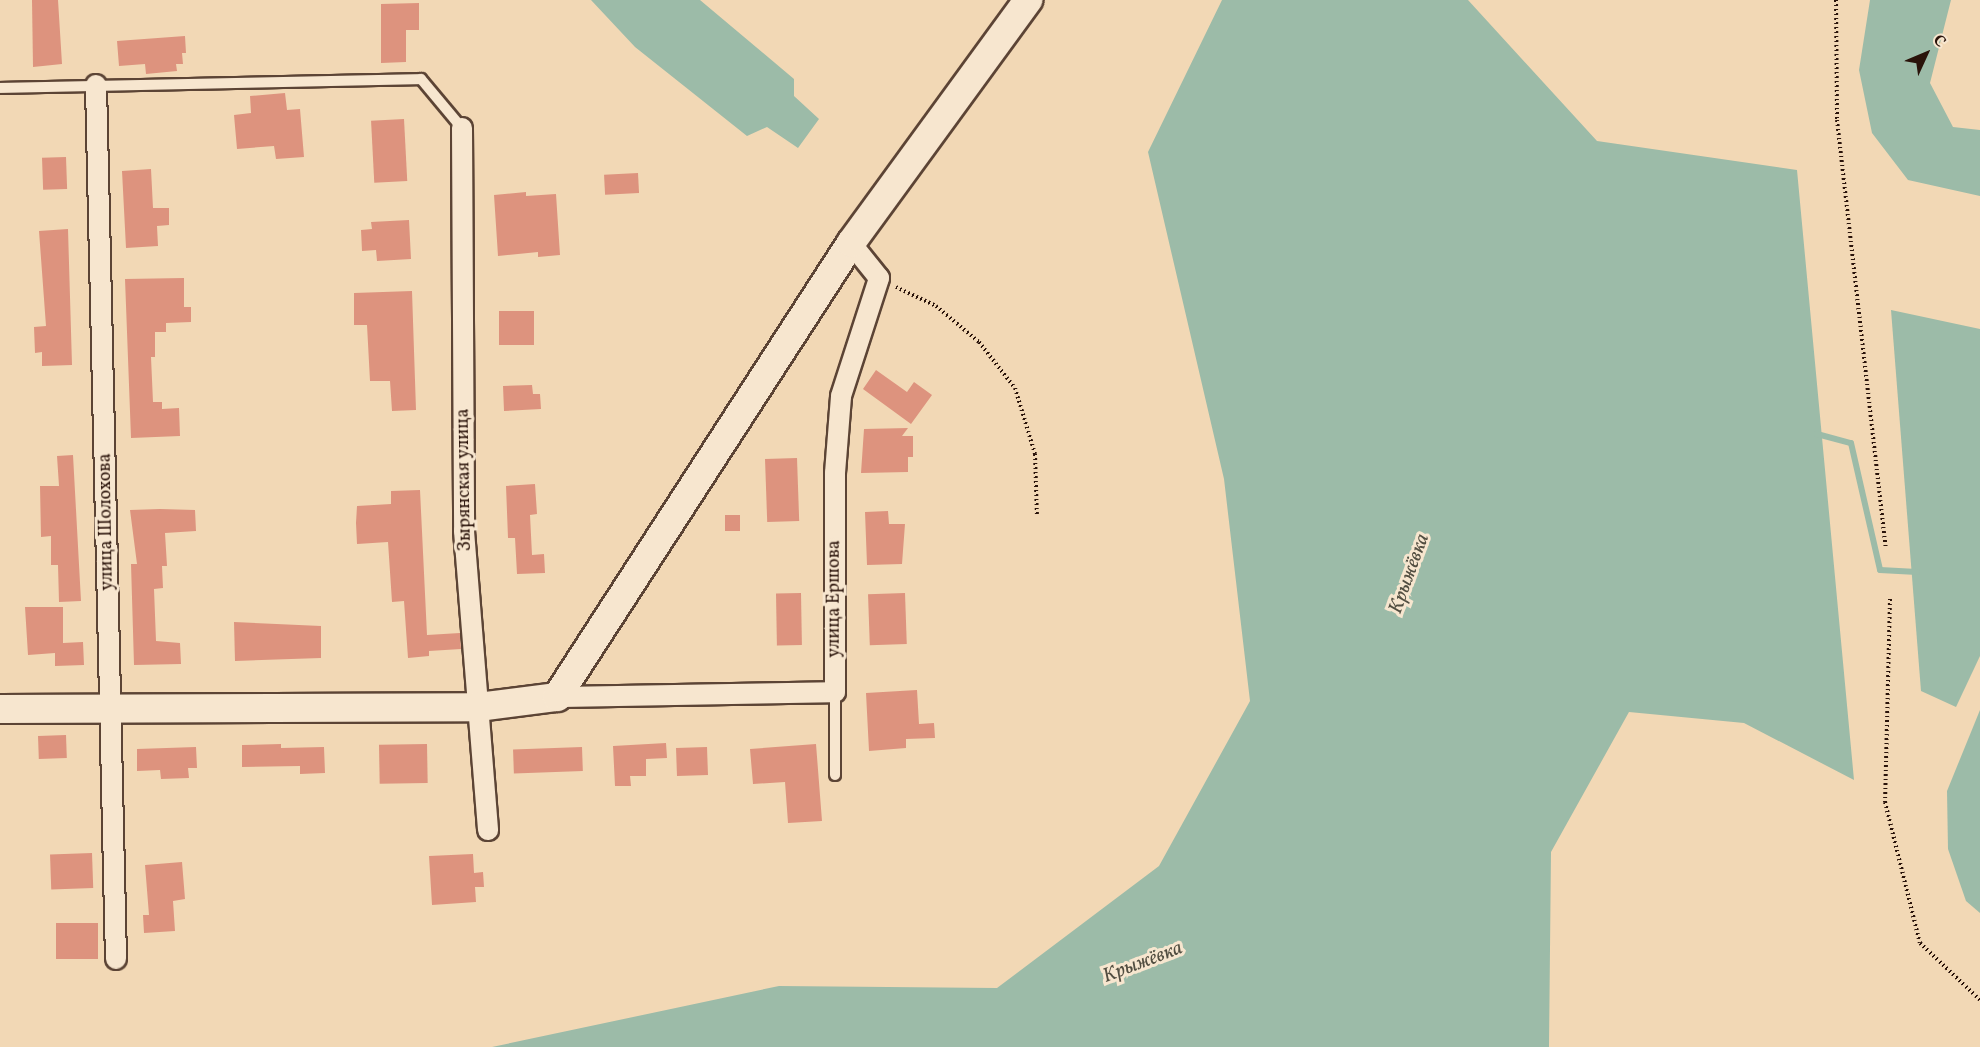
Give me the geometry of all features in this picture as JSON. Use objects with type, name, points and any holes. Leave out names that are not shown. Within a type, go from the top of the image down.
[{"type":"main road","points":[[0,710],[478,707],[557,697],[851,243],[1028,0]]},
{"type":"street","name":"улица Шолохова","points":[[96,85],[116,959]]},
{"type":"street","name":"Зырянская улица","points":[[462,128],[464,531],[488,830]]},
{"type":"street","points":[[851,243],[879,278]]},
{"type":"street","name":"улица Ершова","points":[[835,692],[835,473],[842,396],[879,278]]},
{"type":"street","points":[[557,697],[835,692]]},
{"type":"lane","points":[[0,88],[422,79],[462,128]]},
{"type":"lane","points":[[835,692],[835,775]]},
{"type":"path","points":[[1836,0],[1837,120],[1886,547]]},
{"type":"path","points":[[879,278],[936,306],[979,342],[1016,388],[1035,454],[1037,516]]},
{"type":"path","points":[[1890,599],[1885,802],[1920,943],[1980,1000]]},
{"type":"water","points":[[591,0],[700,0],[794,79],[794,96],[819,119],[798,148],[767,127],[747,136],[635,47]]},
{"type":"water","points":[[1222,0],[1468,0],[1597,141],[1797,170],[1854,780],[1744,723],[1629,712],[1551,852],[1549,1047],[492,1047],[779,986],[997,988],[1159,866],[1250,701],[1224,479],[1148,152]]},
{"type":"water","points":[[1870,0],[1951,0],[1930,83],[1953,127],[1980,130],[1980,196],[1908,180],[1872,133],[1859,70]]},
{"type":"water","points":[[1891,310],[1980,329],[1980,656],[1956,707],[1921,691]]},
{"type":"water","points":[[1980,710],[1980,913],[1966,901],[1948,849],[1947,791]]},
{"type":"building","points":[[32,0],[58,0],[62,64],[33,67]]},
{"type":"building","points":[[419,3],[419,30],[406,30],[406,62],[381,63],[381,4]]},
{"type":"building","points":[[185,36],[186,53],[182,53],[183,64],[176,64],[177,71],[146,74],[145,64],[119,66],[117,41]]},
{"type":"building","points":[[285,93],[287,110],[300,109],[304,157],[276,159],[274,146],[237,149],[234,115],[251,113],[250,96]]},
{"type":"building","points":[[404,119],[407,181],[374,183],[371,121]]},
{"type":"building","points":[[66,157],[67,189],[43,190],[42,158]]},
{"type":"building","points":[[151,169],[153,208],[169,208],[169,225],[157,226],[158,246],[126,248],[122,171]]},
{"type":"building","points":[[638,173],[639,193],[605,195],[604,175]]},
{"type":"building","points":[[526,192],[526,196],[556,194],[560,255],[538,257],[538,252],[498,256],[494,195]]},
{"type":"building","points":[[409,220],[411,259],[377,261],[376,250],[362,251],[361,230],[372,229],[371,222]]},
{"type":"building","points":[[68,229],[72,365],[42,366],[42,352],[35,353],[34,327],[46,326],[39,231]]},
{"type":"building","points":[[184,278],[184,307],[191,307],[191,322],[166,323],[166,332],[155,332],[155,357],[151,357],[153,402],[162,402],[162,409],[179,408],[180,436],[131,438],[125,279]]},
{"type":"building","points":[[412,291],[416,410],[392,411],[390,381],[370,381],[367,325],[354,325],[354,293]]},
{"type":"building","points":[[499,311],[534,311],[534,345],[499,345]]},
{"type":"building","points":[[876,370],[907,392],[914,382],[932,395],[911,424],[863,389]]},
{"type":"building","points":[[532,385],[533,394],[540,394],[541,409],[504,411],[503,386]]},
{"type":"building","points":[[908,428],[902,436],[913,436],[913,457],[908,457],[908,472],[861,473],[864,429]]},
{"type":"building","points":[[73,455],[81,601],[59,602],[58,565],[51,565],[51,536],[41,537],[40,486],[59,486],[57,456]]},
{"type":"building","points":[[797,458],[799,521],[767,522],[765,459]]},
{"type":"building","points":[[535,484],[537,514],[530,515],[532,555],[544,554],[545,573],[517,574],[515,538],[508,538],[506,486]]},
{"type":"building","points":[[420,490],[427,635],[460,633],[461,649],[429,651],[429,656],[408,658],[404,601],[392,602],[388,542],[357,544],[357,506],[391,504],[391,491]]},
{"type":"building","points":[[130,510],[195,510],[196,531],[165,533],[167,566],[162,566],[163,588],[154,589],[156,641],[180,643],[181,664],[134,665],[131,564],[137,564]]},
{"type":"building","points":[[888,511],[889,524],[905,524],[902,564],[867,565],[865,512]]},
{"type":"building","points":[[725,515],[740,515],[740,531],[725,531]]},
{"type":"building","points":[[776,593],[801,593],[802,645],[777,645]]},
{"type":"building","points":[[905,593],[907,644],[870,645],[868,594]]},
{"type":"building","points":[[25,607],[63,607],[63,643],[83,642],[84,665],[55,666],[55,653],[28,655]]},
{"type":"building","points":[[234,622],[321,626],[321,658],[235,661]]},
{"type":"building","points":[[917,690],[919,724],[934,723],[935,738],[906,739],[906,748],[869,751],[866,693]]},
{"type":"building","points":[[66,735],[67,758],[39,759],[38,736]]},
{"type":"building","points":[[666,743],[667,758],[646,759],[646,776],[630,776],[631,786],[615,786],[613,746]]},
{"type":"building","points":[[281,744],[281,748],[324,747],[325,773],[300,774],[300,766],[242,767],[242,745]]},
{"type":"building","points":[[427,744],[428,783],[380,784],[379,745]]},
{"type":"building","points":[[816,744],[822,821],[788,823],[785,782],[753,784],[750,749]]},
{"type":"building","points":[[196,747],[197,768],[188,768],[189,778],[161,779],[160,770],[137,771],[137,749]]},
{"type":"building","points":[[582,747],[583,771],[514,773],[513,749]]},
{"type":"building","points":[[707,747],[708,775],[677,776],[676,748]]},
{"type":"building","points":[[92,853],[93,888],[51,889],[50,854]]},
{"type":"building","points":[[473,854],[474,873],[483,872],[484,887],[475,887],[476,902],[432,905],[429,856]]},
{"type":"building","points":[[182,862],[185,899],[173,901],[175,931],[144,933],[143,915],[149,915],[145,865]]},
{"type":"building","points":[[56,923],[98,923],[98,959],[56,959]]},
{"type":"waterway","name":"Крыжёвка","points":[[1817,434],[1851,443],[1880,570],[1917,572]]}]
